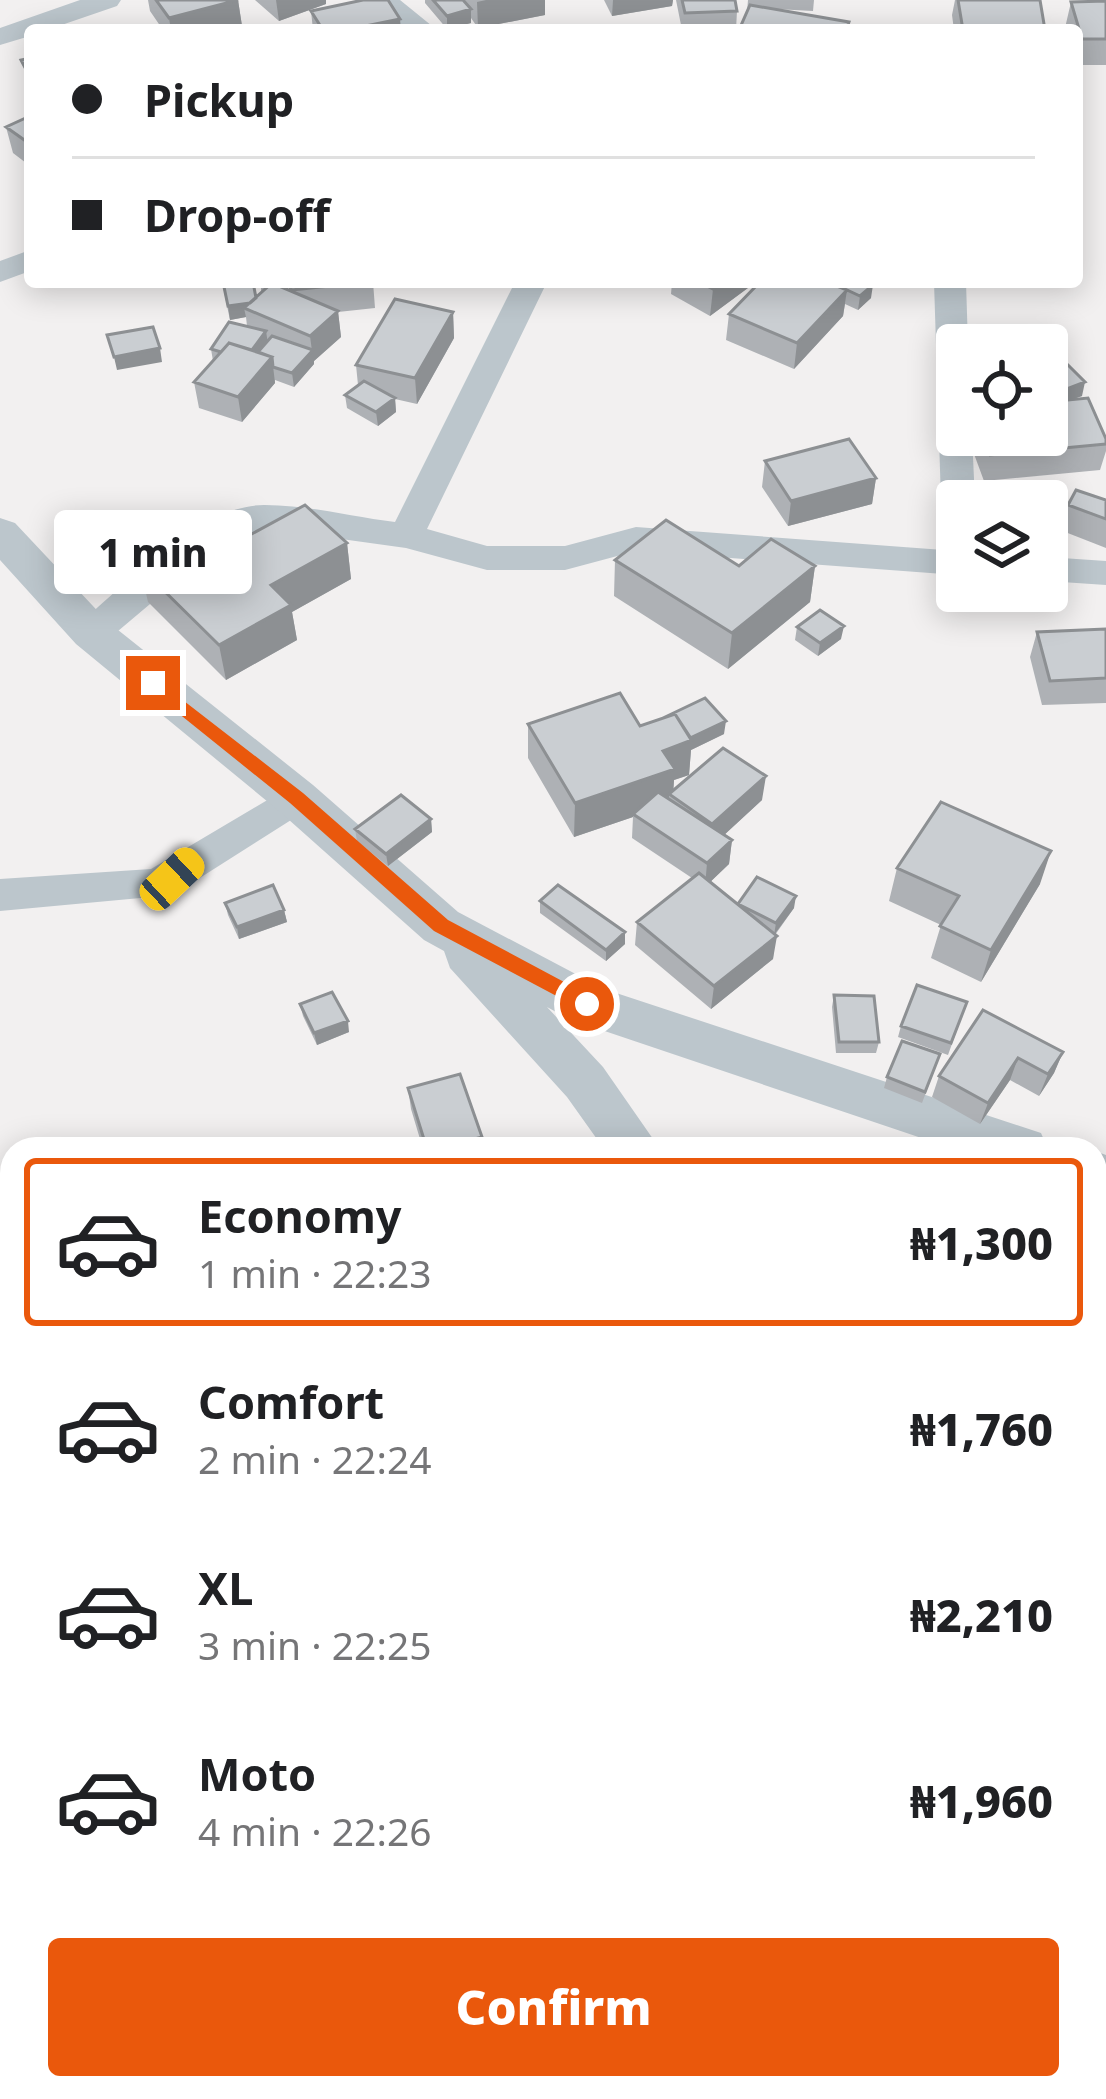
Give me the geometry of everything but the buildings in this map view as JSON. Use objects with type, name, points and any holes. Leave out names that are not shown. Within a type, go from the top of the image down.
[{"type":"street","points":[[38,24],[107,0]]},
{"type":"street","points":[[382,0],[415,24]]},
{"type":"street","points":[[406,536],[528,288]]},
{"type":"street","points":[[950,288],[957,480]]},
{"type":"street","points":[[92,633],[213,535],[241,519],[262,516],[406,536],[487,558],[565,558],[636,538],[936,561]]},
{"type":"street","points":[[0,533],[92,633],[296,798],[441,926],[585,1082],[625,1137]]},
{"type":"street","points":[[1068,570],[1106,573]]},
{"type":"street","points":[[0,895],[159,884],[296,798]]},
{"type":"street","points":[[441,926],[587,1004],[986,1137]]},
{"type":"route","points":[[153,683],[296,798],[441,926],[587,1004]]}]
